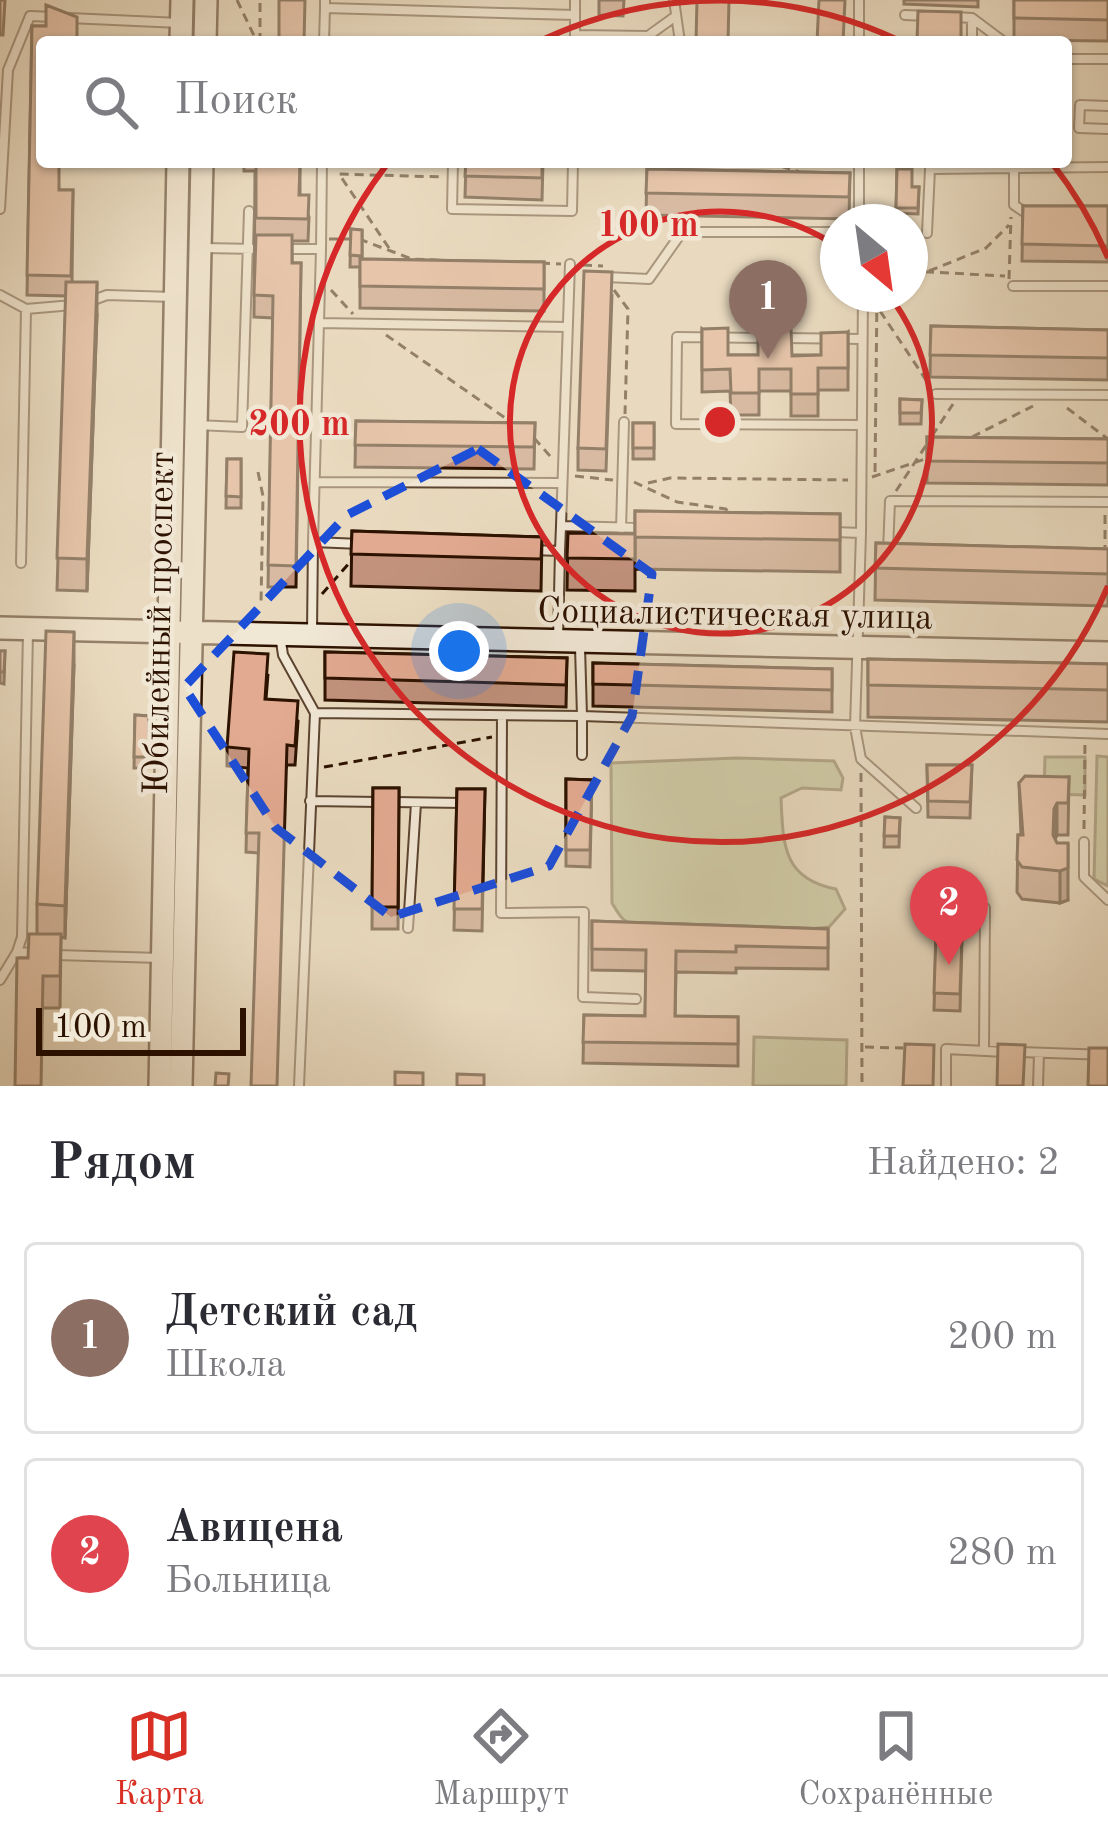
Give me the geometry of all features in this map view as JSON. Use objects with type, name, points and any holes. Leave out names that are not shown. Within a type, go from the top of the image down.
[{"type":"main road","points":[[205,36],[206,0]]},
{"type":"main road","name":"Юбилейный проспект","points":[[178,632],[195,425],[191,257],[179,168]]},
{"type":"main road","name":"Юбилейный проспект","points":[[181,1086],[175,297],[191,257],[201,168]]},
{"type":"main road","name":"Социалистическая улица","points":[[0,628],[1108,653]]},
{"type":"main road","points":[[160,1086],[178,632]]},
{"type":"lane","points":[[0,209],[4,70],[30,16],[31,0]]},
{"type":"lane","points":[[574,36],[575,0]]},
{"type":"lane","points":[[673,18],[674,0]]},
{"type":"lane","points":[[859,36],[860,0]]},
{"type":"lane","points":[[324,36],[325,4],[574,15]]},
{"type":"lane","points":[[905,15],[972,18],[996,36]]},
{"type":"lane","points":[[30,16],[181,22]]},
{"type":"lane","points":[[648,36],[673,18]]},
{"type":"lane","points":[[673,18],[681,22],[680,36]]},
{"type":"lane","points":[[972,18],[972,36]]},
{"type":"lane","points":[[1072,58],[1108,59]]},
{"type":"lane","points":[[1108,106],[1080,105],[1079,128],[1108,129]]},
{"type":"lane","points":[[1072,167],[1108,167]]},
{"type":"lane","points":[[311,635],[322,168]]},
{"type":"lane","points":[[453,168],[452,208],[572,211],[573,168]]},
{"type":"lane","points":[[859,168],[859,204]]},
{"type":"lane","points":[[928,212],[930,169],[946,168]]},
{"type":"lane","points":[[1014,168],[1013,205],[1025,215],[1046,215]]},
{"type":"lane","points":[[195,425],[242,427],[249,211]]},
{"type":"lane","points":[[572,278],[649,279],[682,232],[820,232]]},
{"type":"lane","points":[[191,257],[321,244]]},
{"type":"lane","points":[[570,264],[560,551],[582,716],[582,754]]},
{"type":"lane","points":[[1010,281],[1108,286]]},
{"type":"lane","points":[[0,295],[26,309],[78,305],[107,295],[175,297]]},
{"type":"lane","points":[[21,563],[26,309]]},
{"type":"lane","points":[[863,312],[855,727],[861,759],[916,808]]},
{"type":"lane","points":[[319,323],[568,327]]},
{"type":"lane","points":[[862,339],[677,337],[676,402],[676,424],[862,425]]},
{"type":"lane","points":[[936,394],[1108,395]]},
{"type":"lane","points":[[621,541],[624,422]]},
{"type":"lane","points":[[315,482],[560,479]]},
{"type":"lane","points":[[861,558],[888,559],[890,501],[1106,502]]},
{"type":"lane","points":[[561,526],[662,528]]},
{"type":"lane","points":[[595,527],[595,540]]},
{"type":"lane","points":[[814,532],[861,533]]},
{"type":"lane","points":[[313,542],[382,544]]},
{"type":"lane","points":[[516,549],[560,551]]},
{"type":"lane","points":[[0,980],[22,937],[28,629]]},
{"type":"lane","points":[[280,634],[283,655],[315,713],[299,1086]]},
{"type":"lane","points":[[315,713],[582,716],[1108,734]]},
{"type":"lane","points":[[502,716],[501,913],[584,912],[583,997],[636,999]]},
{"type":"lane","points":[[310,801],[500,803]]},
{"type":"lane","points":[[408,928],[416,803]]},
{"type":"lane","points":[[1084,842],[1084,878],[1108,900]]},
{"type":"lane","points":[[984,1051],[985,908]]},
{"type":"lane","points":[[17,952],[162,958]]},
{"type":"lane","points":[[946,1086],[946,1049],[1108,1055]]},
{"type":"lane","points":[[1038,1086],[1039,1053]]},
{"type":"path","points":[[237,0],[255,36]]},
{"type":"path","points":[[258,36],[260,0]]},
{"type":"path","points":[[787,168],[804,173]]},
{"type":"path","points":[[390,250],[339,174],[453,177]]},
{"type":"path","points":[[928,272],[1010,281],[1013,205]]},
{"type":"path","points":[[928,272],[986,248],[1009,225]]},
{"type":"path","points":[[321,244],[365,238],[412,259],[457,261]]},
{"type":"path","points":[[525,263],[570,264]]},
{"type":"path","points":[[610,277],[628,309],[624,422]]},
{"type":"path","points":[[321,282],[370,324],[543,444],[560,479],[646,484],[670,478],[862,480],[933,456]]},
{"type":"path","points":[[875,476],[877,312]]},
{"type":"path","points":[[880,312],[936,394]]},
{"type":"path","points":[[862,480],[890,501],[958,395]]},
{"type":"path","points":[[973,436],[1052,397],[1108,440]]},
{"type":"path","points":[[258,472],[263,496],[261,603]]},
{"type":"path","points":[[646,484],[677,502],[725,509],[734,520]]},
{"type":"path","points":[[1105,567],[1106,502]]},
{"type":"path","points":[[313,604],[347,570],[359,544]]},
{"type":"path","points":[[1084,842],[1085,733]]},
{"type":"path","points":[[311,770],[500,736]]},
{"type":"path","points":[[861,759],[862,1086]]},
{"type":"path","points":[[863,1047],[905,1048]]},
{"type":"highlighted area","points":[[478,449],[652,574],[632,716],[549,866],[391,917],[276,828],[184,687],[347,515]]},
{"type":"green space","points":[[1097,756],[1108,757],[1108,886],[1094,879]]},
{"type":"green space","points":[[1045,757],[1085,757],[1085,795],[1044,794]]},
{"type":"green space","points":[[737,758],[834,761],[843,778],[841,790],[802,788],[781,798],[782,815],[785,845],[796,868],[805,877],[836,889],[845,909],[829,927],[754,933],[690,934],[638,927],[623,919],[612,903],[611,763]]},
{"type":"green space","points":[[754,1037],[847,1040],[846,1086],[753,1086]]},
{"type":"building","points":[[0,0],[5,0],[3,35],[0,35]]},
{"type":"building","points":[[279,0],[305,0],[304,36],[279,36]]},
{"type":"building","points":[[697,0],[729,0],[728,36],[696,36]]},
{"type":"building","points":[[819,0],[845,0],[843,36],[817,36]]},
{"type":"building","points":[[1014,0],[1108,0],[1108,20],[1014,18]]},
{"type":"building","points":[[46,5],[77,17],[77,36],[36,36],[36,168],[59,168],[59,190],[73,190],[71,276],[27,275],[32,26],[46,26]]},
{"type":"building","points":[[918,11],[961,12],[961,36],[917,36]]},
{"type":"building","points":[[256,168],[300,168],[299,195],[309,195],[308,219],[256,218]]},
{"type":"building","points":[[466,168],[542,168],[542,178],[465,176]]},
{"type":"building","points":[[647,169],[850,173],[849,197],[646,193]]},
{"type":"building","points":[[897,169],[912,169],[912,187],[919,187],[918,204],[896,204]]},
{"type":"building","points":[[1023,206],[1108,206],[1108,246],[1022,244]]},
{"type":"building","points":[[351,229],[362,230],[362,256],[350,255]]},
{"type":"building","points":[[256,235],[292,235],[292,263],[301,263],[296,566],[268,565],[273,296],[254,295]]},
{"type":"building","points":[[360,259],[544,262],[544,289],[360,286]]},
{"type":"building","points":[[584,271],[612,272],[606,449],[578,448]]},
{"type":"building","points":[[66,282],[97,282],[87,559],[57,558]]},
{"type":"building","points":[[931,326],[1108,330],[1108,358],[930,355]]},
{"type":"building","points":[[728,328],[728,355],[758,355],[758,329],[791,329],[792,356],[821,355],[821,333],[848,332],[848,368],[818,368],[818,394],[791,394],[791,369],[759,369],[759,393],[731,393],[730,369],[702,370],[702,329]]},
{"type":"building","points":[[900,399],[922,400],[921,413],[900,413]]},
{"type":"building","points":[[356,421],[535,423],[534,447],[355,445]]},
{"type":"building","points":[[633,423],[654,423],[654,448],[633,448]]},
{"type":"building","points":[[927,437],[1108,439],[1108,463],[927,461]]},
{"type":"building","points":[[227,459],[241,459],[241,497],[226,496]]},
{"type":"building","points":[[635,511],[840,514],[840,540],[635,537]]},
{"type":"building","points":[[352,531],[542,537],[541,559],[351,554]]},
{"type":"building","points":[[568,533],[635,534],[635,559],[567,558]]},
{"type":"building","points":[[876,543],[1108,549],[1108,574],[875,568]]},
{"type":"building","points":[[46,631],[74,632],[65,906],[37,904]]},
{"type":"building","points":[[0,651],[5,651],[4,672],[0,672]]},
{"type":"building","points":[[234,652],[268,654],[265,699],[298,701],[295,746],[287,745],[277,1086],[251,1086],[259,833],[246,833],[249,749],[227,747]]},
{"type":"building","points":[[325,652],[567,658],[566,685],[325,678]]},
{"type":"building","points":[[868,659],[1108,664],[1108,690],[868,685]]},
{"type":"building","points":[[593,663],[832,669],[832,690],[593,684]]},
{"type":"building","points":[[135,715],[149,716],[148,757],[134,757]]},
{"type":"building","points":[[927,765],[972,765],[970,802],[928,801]]},
{"type":"building","points":[[1025,776],[1069,777],[1068,803],[1057,803],[1054,809],[1053,835],[1057,843],[1068,843],[1068,868],[1022,867],[1017,860],[1018,835],[1023,835],[1019,783]]},
{"type":"building","points":[[566,779],[592,780],[590,850],[566,850]]},
{"type":"building","points":[[373,788],[399,788],[398,907],[372,907]]},
{"type":"building","points":[[457,789],[485,789],[482,909],[454,909]]},
{"type":"building","points":[[885,817],[900,818],[899,836],[884,836]]},
{"type":"building","points":[[937,904],[963,904],[960,994],[934,993]]},
{"type":"building","points":[[592,921],[828,929],[828,948],[736,946],[736,952],[676,951],[675,1016],[738,1017],[738,1044],[583,1042],[584,1015],[645,1016],[646,950],[592,949]]},
{"type":"building","points":[[29,934],[61,934],[60,976],[43,976],[41,1086],[15,1086],[17,958],[28,958]]},
{"type":"building","points":[[905,1044],[934,1045],[933,1086],[903,1086]]},
{"type":"building","points":[[998,1044],[1025,1045],[1023,1086],[997,1086]]},
{"type":"building","points":[[1089,1048],[1108,1048],[1108,1086],[1088,1086]]},
{"type":"building","points":[[395,1072],[423,1073],[423,1086],[395,1086]]},
{"type":"building","points":[[216,1073],[229,1074],[228,1086],[215,1086]]},
{"type":"building","points":[[457,1074],[484,1075],[484,1086],[457,1086]]},
{"type":"place","name":"Детский сад","points":[[768,359]]},
{"type":"place","name":"Авицена","points":[[949,965]]}]
